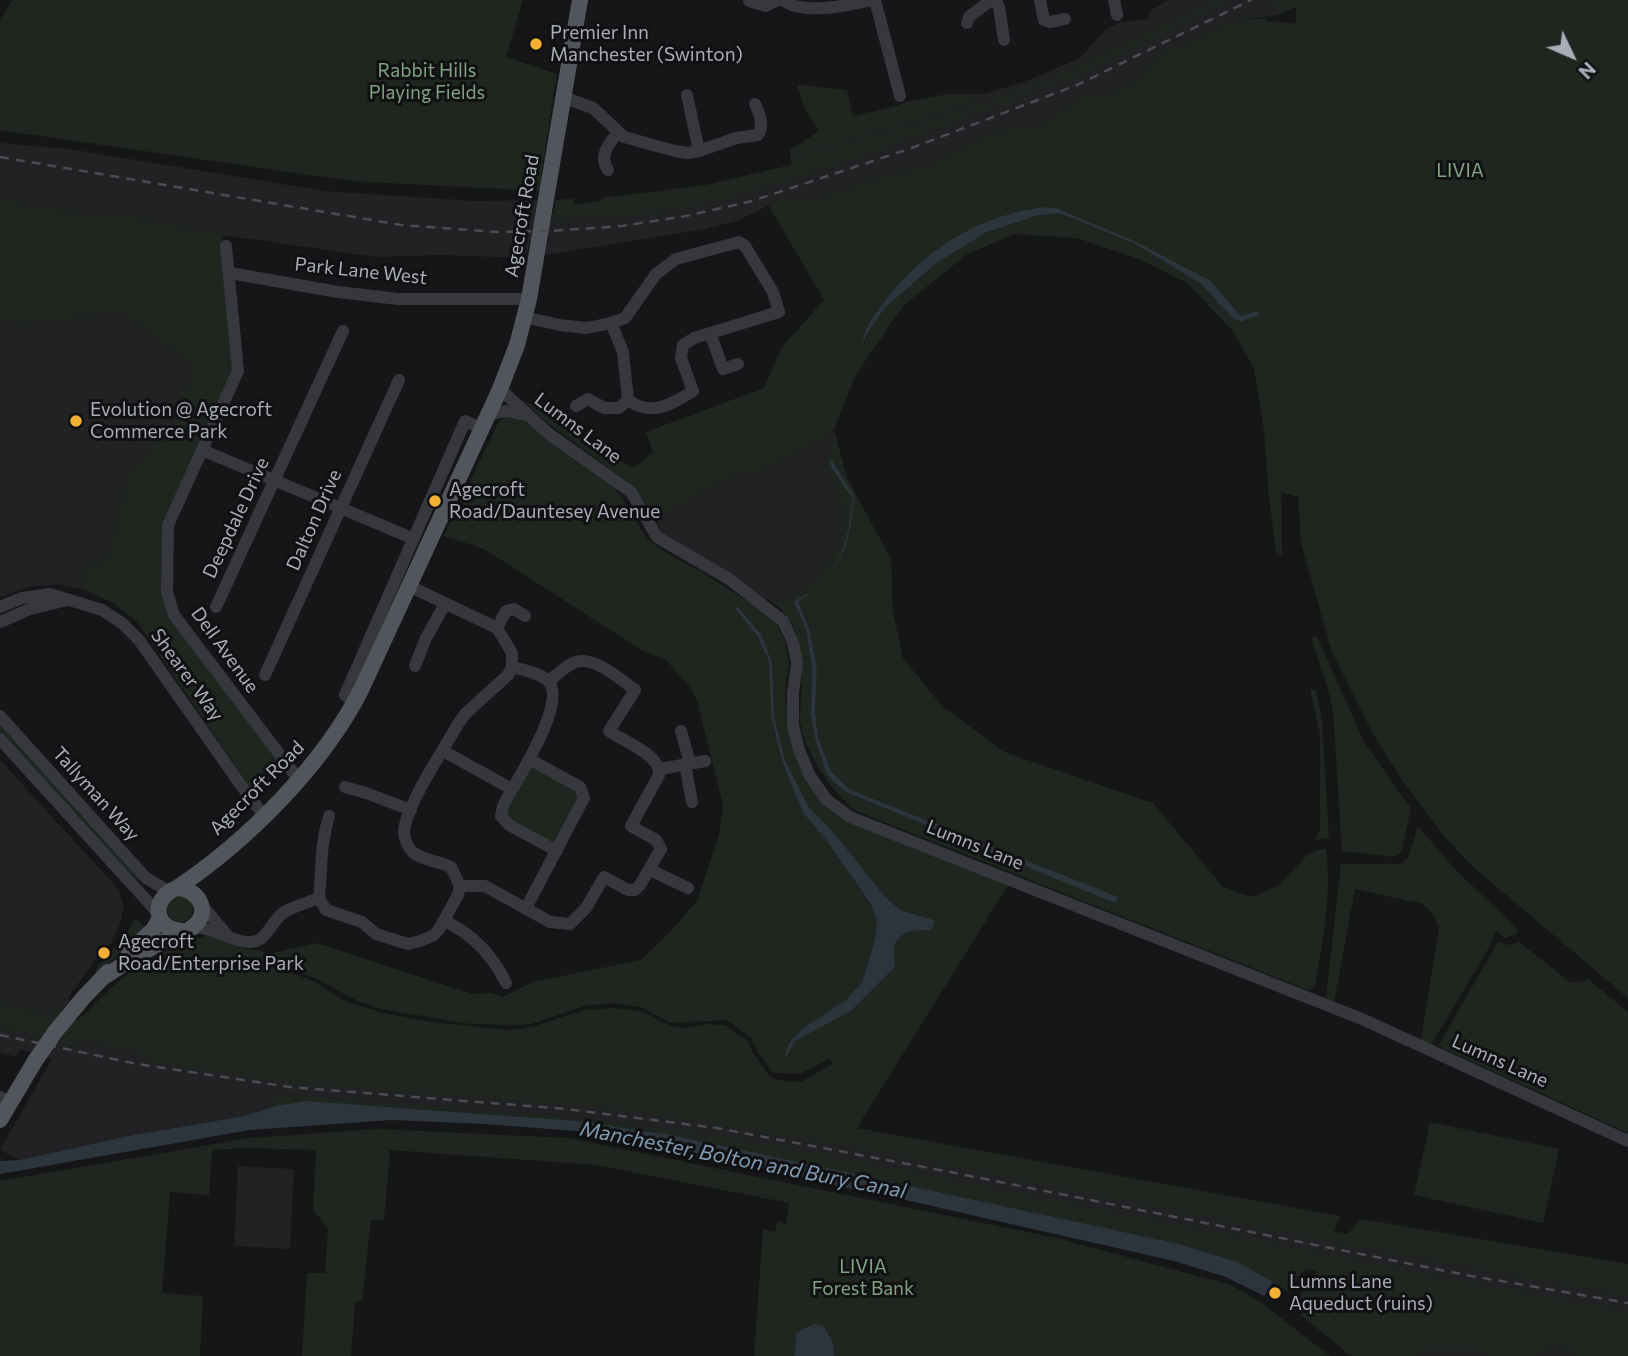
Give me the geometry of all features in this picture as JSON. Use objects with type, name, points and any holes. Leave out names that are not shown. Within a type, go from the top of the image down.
[{"type":"main road","name":"Agecroft Road","points":[[173,890],[209,867],[299,780],[328,744],[355,701],[500,389],[526,317],[581,2]]},
{"type":"main road","name":"Agecroft Road","points":[[200,901],[209,867]]},
{"type":"main road","points":[[0,1120],[5,1100],[55,1031],[83,997],[119,960],[153,930],[159,916],[160,901],[173,890],[192,891],[200,901],[201,918],[187,930],[102,978]]},
{"type":"main road","points":[[159,916],[169,928],[187,930]]},
{"type":"street","points":[[749,1],[766,6],[780,0],[818,8],[847,6],[874,0],[900,96]]},
{"type":"street","points":[[967,23],[969,17],[993,0],[999,6],[1004,40]]},
{"type":"street","points":[[1040,0],[1044,20],[1050,22],[1065,19]]},
{"type":"street","points":[[1114,0],[1117,15]]},
{"type":"street","points":[[563,97],[593,108],[618,132],[632,141],[688,153],[736,138],[758,135],[761,129],[760,117],[755,104]]},
{"type":"street","points":[[692,99],[693,130],[699,151]]},
{"type":"street","points":[[602,165],[608,146],[618,132]]},
{"type":"street","points":[[526,317],[587,328],[611,323],[625,318],[656,274],[676,259],[739,242],[745,246],[773,292],[779,312],[694,338],[683,345],[681,358],[693,391],[677,401],[644,410],[628,400]]},
{"type":"street","name":"Dell Avenue","points":[[226,246],[238,371],[168,525],[167,592],[174,615],[299,780]]},
{"type":"street","name":"Park Lane West","points":[[230,273],[338,292],[398,299],[529,299]]},
{"type":"street","points":[[611,323],[623,352],[628,400]]},
{"type":"street","name":"Deepdale Drive","points":[[216,607],[343,331]]},
{"type":"street","points":[[709,333],[723,369],[738,364]]},
{"type":"street","name":"Dalton Drive","points":[[265,675],[399,380]]},
{"type":"street","name":"Lumns Lane","points":[[500,389],[528,416],[631,492],[657,537],[729,579],[783,621],[793,642],[797,663],[793,725],[799,750],[810,776],[827,799],[850,817],[1362,1019],[1628,1140]]},
{"type":"street","points":[[576,406],[588,399],[604,408],[619,408],[628,400]]},
{"type":"street","points":[[355,701],[345,695],[465,421],[484,421],[508,411],[528,416]]},
{"type":"street","points":[[202,450],[412,538]]},
{"type":"street","points":[[324,820],[319,898],[326,911],[362,922],[376,934],[408,944],[434,935],[458,895],[460,886],[451,867],[416,854],[410,848],[405,839],[404,827],[465,714],[509,675],[512,653],[497,628],[409,586]]},
{"type":"street","name":"Shearer Way","points":[[0,607],[22,598],[50,594],[102,610],[131,631],[264,815]]},
{"type":"street","points":[[0,621],[30,609],[71,599]]},
{"type":"street","points":[[415,666],[426,638],[445,604]]},
{"type":"street","points":[[497,628],[506,611],[514,609],[525,616]]},
{"type":"street","points":[[460,886],[485,886],[554,923],[570,924],[586,908],[604,877],[628,890],[635,890],[661,849],[660,844],[631,826],[660,769],[649,754],[609,731],[635,690],[597,665],[583,661],[573,663],[549,681]]},
{"type":"street","points":[[512,667],[549,681]]},
{"type":"street","points":[[549,681],[552,710],[501,810],[502,818],[517,830],[557,851]]},
{"type":"street","name":"Tallyman Way","points":[[0,716],[146,878],[173,890]]},
{"type":"street","points":[[681,731],[692,802]]},
{"type":"street","name":"Tallyman Way","points":[[0,739],[159,916]]},
{"type":"street","points":[[443,751],[512,789]]},
{"type":"street","points":[[526,908],[581,807],[584,794],[575,783],[529,759]]},
{"type":"street","points":[[660,769],[705,761]]},
{"type":"street","points":[[344,787],[411,810]]},
{"type":"street","points":[[650,870],[688,888]]},
{"type":"street","points":[[187,930],[201,927],[256,941],[283,913],[319,898]]},
{"type":"street","points":[[200,901],[228,936]]},
{"type":"street","points":[[444,921],[467,934],[491,957],[507,984]]},
{"type":"shaded area","points":[[1169,0],[1314,0],[1277,15],[1238,21],[1162,53],[1139,79],[1126,89],[1101,97],[1083,97],[1043,123],[985,135],[932,165],[875,178],[816,199],[778,201],[737,221],[705,229],[545,255],[549,235],[532,235],[525,258],[442,255],[376,257],[223,235],[118,214],[87,214],[29,205],[0,197],[0,143],[69,149],[324,191],[475,201],[539,200],[535,224],[550,224],[556,200],[573,199],[574,205],[602,201],[602,198],[706,185],[791,165],[790,150],[800,144],[906,102],[948,94],[985,94],[1029,80],[1080,58],[1105,30],[1121,22],[1148,19],[1151,10]]},
{"type":"shaded area","points":[[123,312],[193,365],[181,414],[128,477],[107,561],[84,565],[85,590],[58,584],[29,587],[0,597],[0,319],[18,325]]},
{"type":"shaded area","points":[[834,430],[826,467],[838,487],[844,511],[842,538],[823,577],[784,603],[761,598],[663,537],[656,518],[728,478],[772,467]]},
{"type":"shaded area","points":[[0,760],[119,890],[124,907],[111,943],[68,998],[70,1001],[64,1008],[45,1015],[0,1001]]},
{"type":"shaded area","points":[[0,1027],[75,1047],[81,1040],[183,1060],[456,1084],[1340,1216],[1333,1231],[1348,1234],[1361,1219],[1628,1264],[1628,1323],[1401,1288],[1308,1269],[1302,1272],[1287,1291],[1240,1263],[1021,1210],[882,1180],[878,1182],[671,1135],[578,1121],[292,1102],[244,1116],[128,1136],[20,1160],[0,1150],[52,1059],[20,1049],[16,1057],[0,1052]]},
{"type":"shaded area","points":[[238,1166],[294,1169],[290,1249],[234,1246]]},
{"type":"shaded area","points":[[1555,1345],[1573,1350],[1576,1356],[1534,1356]]},
{"type":"shaded area","points":[[1418,1350],[1484,1350],[1488,1356],[1415,1356]]},
{"type":"green space","name":"Rabbit Hills Playing Fields","points":[[13,0],[523,0],[506,57],[557,74],[541,175],[542,191],[366,182],[0,130],[0,19]]},
{"type":"green space","points":[[1216,0],[1229,0],[1082,74],[876,151],[730,198],[667,211],[614,218],[552,220],[556,200],[573,199],[574,205],[602,201],[602,198],[706,185],[791,165],[791,158],[923,123],[1058,77]]},
{"type":"green space","name":"LIVIA","points":[[1276,0],[1628,0],[1628,998],[1472,866],[1444,836],[1404,783],[1373,734],[1332,652],[1301,543],[1298,497],[1281,492],[1282,555],[1276,552],[1264,431],[1254,369],[1233,331],[1187,283],[1142,260],[1077,238],[1014,234],[966,255],[903,306],[855,376],[834,430],[772,467],[728,478],[656,518],[628,482],[549,424],[523,401],[541,408],[596,449],[599,447],[633,468],[653,452],[646,432],[764,388],[782,347],[824,300],[769,206],[778,201],[816,199],[875,178],[932,165],[985,135],[1043,123],[1083,97],[1101,97],[1126,89],[1139,79],[1162,53],[1238,21],[1265,18],[1267,21],[1296,23],[1296,7],[1277,15]],"holes":[[[1032,208],[1056,208],[1137,242],[1211,281],[1241,316],[1258,311],[1259,315],[1241,322],[1235,319],[1200,283],[1135,244],[1059,213],[1036,216],[987,232],[935,264],[884,309],[867,334],[864,344],[871,320],[896,287],[929,256],[967,233]]]},
{"type":"green space","points":[[797,86],[847,90],[853,116],[948,94],[972,94],[974,101],[922,119],[790,155],[790,150],[819,131],[805,109]]},
{"type":"green space","points":[[0,197],[29,205],[87,214],[118,214],[223,235],[222,250],[235,369],[167,513],[161,562],[166,609],[286,768],[256,791],[249,786],[138,623],[115,604],[85,590],[84,565],[107,561],[128,477],[181,414],[193,365],[123,312],[18,325],[0,319]]},
{"type":"green space","points":[[517,416],[533,426],[559,449],[610,484],[622,498],[646,538],[760,609],[777,625],[785,641],[789,664],[785,691],[787,726],[824,801],[1008,885],[857,1128],[1340,1216],[1334,1232],[1348,1234],[1361,1219],[1628,1264],[1628,1296],[1327,1241],[843,1145],[711,1123],[607,1108],[291,1083],[147,1061],[151,1055],[81,1040],[75,1047],[58,1043],[74,1021],[128,974],[173,948],[209,935],[239,948],[262,951],[287,971],[315,982],[344,1001],[423,1021],[508,1030],[532,1027],[584,1010],[615,1008],[640,1011],[670,1026],[682,1028],[708,1024],[724,1025],[747,1040],[770,1077],[787,1082],[803,1081],[833,1064],[830,1058],[800,1074],[773,1073],[751,1038],[727,1020],[671,1023],[641,1007],[615,1003],[584,1006],[531,1024],[519,1025],[470,1024],[381,1009],[289,968],[272,953],[317,943],[472,994],[490,993],[503,997],[533,982],[641,960],[697,901],[719,834],[723,805],[697,701],[690,687],[665,659],[643,651],[484,549],[444,536],[499,421]],"holes":[[[737,606],[761,634],[772,662],[774,716],[785,760],[809,807],[831,829],[886,898],[902,911],[934,920],[930,931],[910,932],[897,940],[894,950],[895,967],[851,1011],[795,1041],[846,1000],[862,982],[875,940],[877,920],[870,904],[823,836],[803,813],[782,761],[771,716],[769,662],[758,637],[735,607]]]},
{"type":"green space","points":[[834,430],[847,478],[891,559],[893,612],[903,658],[942,706],[1004,752],[1153,803],[1223,887],[1252,897],[1278,886],[1309,853],[1326,848],[1327,901],[1315,986],[1308,990],[856,811],[847,803],[821,771],[808,747],[800,719],[800,644],[790,620],[768,599],[784,603],[822,577],[842,538],[844,511],[838,487],[826,467]],"holes":[[[797,599],[809,628],[817,669],[815,711],[818,737],[831,771],[849,789],[1056,872],[1115,902],[848,793],[833,782],[826,772],[811,717],[812,666],[806,630],[794,601]]]},
{"type":"green space","points":[[1317,637],[1365,744],[1411,808],[1401,853],[1393,857],[1342,851],[1333,711],[1311,638]]},
{"type":"green space","points":[[1310,689],[1316,690],[1322,720],[1329,838],[1315,840],[1320,829],[1320,734]]},
{"type":"green space","points":[[0,723],[142,878],[138,881],[118,861],[0,732]]},
{"type":"green space","points":[[530,761],[581,791],[556,849],[519,829],[502,813]]},
{"type":"green space","points":[[1418,826],[1453,867],[1518,930],[1517,934],[1505,938],[1496,931],[1431,1045],[1421,1040],[1439,927],[1433,914],[1423,904],[1355,889],[1334,1002],[1326,998],[1341,864],[1400,864],[1408,858]]},
{"type":"green space","points":[[180,896],[189,900],[193,909],[189,918],[180,922],[171,918],[167,909],[171,900]]},
{"type":"green space","points":[[135,919],[148,929],[97,973],[95,971],[98,966],[126,935]]},
{"type":"green space","points":[[1498,942],[1509,945],[1519,942],[1570,982],[1588,979],[1628,1012],[1628,1133],[1438,1046]]},
{"type":"green space","points":[[0,1001],[45,1015],[64,1008],[41,1038],[0,1027]]},
{"type":"green space","points":[[276,1094],[579,1118],[716,1135],[827,1155],[1464,1282],[1628,1311],[1628,1356],[1576,1356],[1573,1350],[1555,1345],[1534,1356],[1488,1356],[1484,1350],[1418,1350],[1415,1356],[1351,1356],[1301,1315],[1307,1306],[1297,1298],[1317,1271],[1307,1269],[1302,1272],[1287,1291],[1240,1263],[1179,1244],[882,1180],[878,1182],[671,1135],[578,1121],[394,1107],[306,1101],[276,1106]]},
{"type":"green space","points":[[1430,1122],[1559,1149],[1543,1223],[1414,1195]]},
{"type":"green space","name":"LIVIA Forest Bank","points":[[376,1129],[568,1138],[1056,1238],[1231,1285],[1260,1302],[1330,1356],[754,1356],[763,1229],[775,1232],[778,1221],[786,1224],[789,1203],[596,1165],[390,1150],[384,1220],[371,1220],[362,1301],[355,1302],[351,1356],[302,1356],[307,1273],[325,1273],[328,1228],[313,1210],[316,1150],[244,1148],[212,1150],[209,1195],[170,1192],[162,1293],[203,1296],[200,1356],[0,1356],[0,1181],[250,1138]]},
{"type":"water","points":[[1045,207],[1056,208],[1137,242],[1211,281],[1241,316],[1258,311],[1259,315],[1241,322],[1234,319],[1200,283],[1135,244],[1059,213],[1036,216],[987,232],[935,264],[884,309],[863,344],[871,319],[896,287],[932,253],[952,239],[997,218]]},
{"type":"water","points":[[831,459],[854,499],[849,533],[840,558],[832,570],[844,546],[853,499],[832,468]]},
{"type":"water","points":[[820,584],[798,602],[809,628],[817,669],[815,711],[818,737],[831,771],[849,789],[1118,897],[1115,903],[848,793],[833,782],[826,772],[816,742],[811,717],[812,666],[806,630],[794,601]]},
{"type":"water","points":[[737,606],[761,634],[772,662],[774,716],[785,760],[809,807],[831,829],[886,898],[902,911],[934,920],[930,931],[915,931],[901,936],[894,947],[895,967],[851,1011],[795,1041],[786,1057],[789,1043],[802,1029],[846,1000],[862,982],[875,940],[877,920],[870,903],[823,836],[803,813],[782,761],[771,716],[769,662],[758,637],[735,608]]},
{"type":"water","name":"Manchester, Bolton and Bury Canal","points":[[306,1101],[578,1121],[671,1135],[864,1176],[878,1182],[882,1180],[1179,1244],[1240,1263],[1273,1282],[1264,1296],[1226,1277],[1174,1261],[879,1194],[871,1189],[861,1191],[710,1156],[576,1131],[391,1120],[250,1130],[0,1174],[0,1161],[20,1160],[128,1136],[244,1116],[276,1106]]},
{"type":"water","points":[[813,1324],[824,1326],[833,1343],[834,1356],[795,1356],[796,1333]]},
{"type":"railway","points":[[0,157],[401,225],[497,232],[622,226],[686,216],[752,201],[909,149],[1077,85],[1251,0]]},
{"type":"railway","points":[[0,1035],[137,1064],[290,1087],[566,1109],[717,1128],[1466,1275],[1628,1303]]},
{"type":"place","name":"Premier Inn Manchester (Swinton)","points":[[536,44]]},
{"type":"place","name":"Evolution @ Agecroft Commerce Park","points":[[76,421]]},
{"type":"place","name":"Agecroft Road/Dauntesey Avenue","points":[[435,501]]},
{"type":"place","name":"Agecroft Road/Enterprise Park","points":[[104,953]]},
{"type":"place","name":"Lumns Lane Aqueduct (ruins)","points":[[1275,1293]]}]
